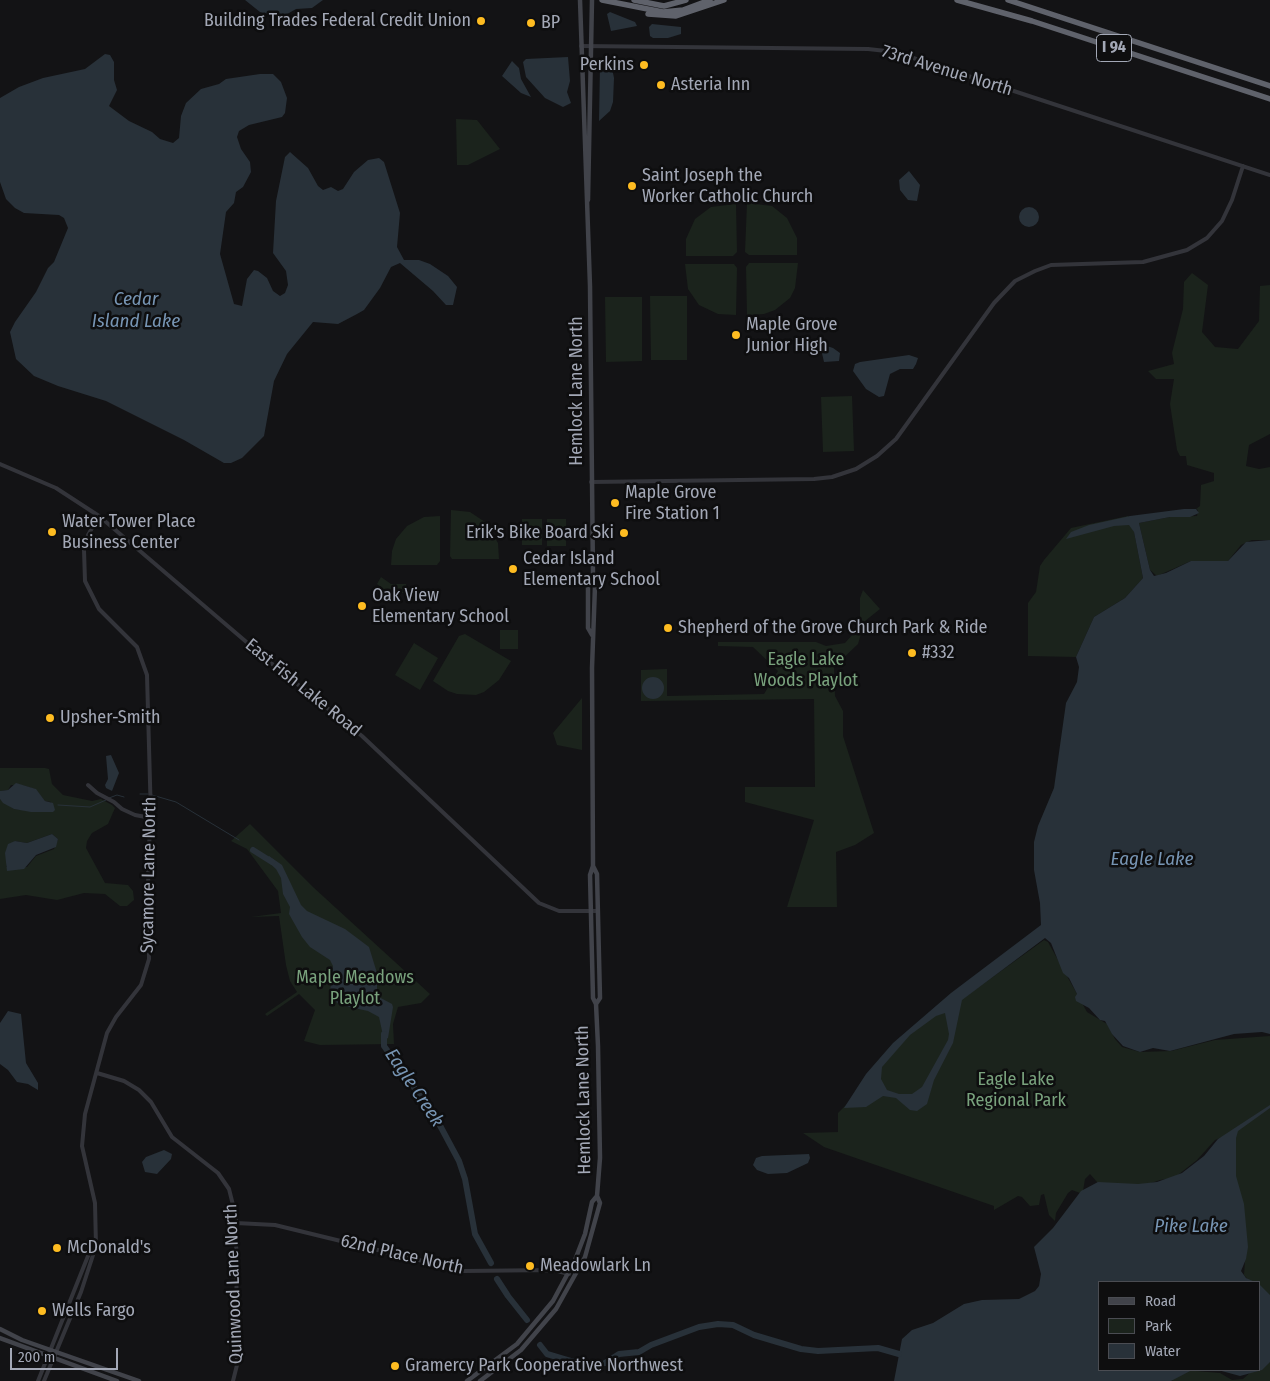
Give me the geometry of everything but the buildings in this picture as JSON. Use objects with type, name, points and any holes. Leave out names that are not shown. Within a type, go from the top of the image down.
[{"type":"highway","points":[[602,0],[654,11],[671,12],[710,0]]},
{"type":"highway","points":[[634,0],[664,6],[675,5],[686,0]]},
{"type":"highway","points":[[628,6],[640,12],[667,17],[686,14],[724,0]]},
{"type":"highway","name":"I 94","points":[[957,0],[1032,21],[1270,99]]},
{"type":"highway","name":"I 94","points":[[1008,0],[1270,86]]},
{"type":"main road","name":"Hemlock Lane North","points":[[580,0],[584,173],[588,201]]},
{"type":"main road","name":"Hemlock Lane North","points":[[480,1381],[510,1359],[534,1337],[556,1309],[576,1277],[595,1227],[600,1203],[597,1196],[600,1158],[596,1004],[593,998],[590,911],[590,875],[593,866],[592,635],[588,628],[588,586],[593,581],[588,201],[592,0]]},
{"type":"main road","name":"Hemlock Lane North","points":[[593,866],[597,874],[600,998],[596,1004]]},
{"type":"main road","name":"Hemlock Lane North","points":[[467,1381],[501,1357],[525,1335],[546,1310],[569,1274],[584,1238],[592,1202],[597,1196]]},
{"type":"main road","points":[[0,1329],[54,1351],[140,1381]]},
{"type":"main road","points":[[0,1338],[117,1381]]},
{"type":"street","name":"73rd Avenue North","points":[[581,46],[868,49],[895,52],[1270,175]]},
{"type":"street","points":[[592,482],[814,479],[832,477],[856,469],[877,456],[896,439],[994,303],[1016,281],[1035,270],[1051,266],[1142,262],[1187,250],[1207,238],[1222,221],[1230,205],[1243,166]]},
{"type":"street","name":"East Fish Lake Road","points":[[0,464],[56,488],[99,516],[271,663],[362,736],[539,903],[559,911],[598,911]]},
{"type":"street","name":"Sycamore Lane North","points":[[51,1357],[94,1241],[95,1208],[83,1156],[82,1135],[96,1073],[111,1025],[138,990],[147,970],[151,818],[148,685],[145,665],[130,638],[94,602],[84,574],[86,542],[99,516]]},
{"type":"street","points":[[88,785],[97,794],[114,802],[122,809],[135,815],[151,818]]},
{"type":"street","name":"Quinwood Lane North","points":[[96,1073],[124,1081],[139,1090],[151,1102],[172,1137],[218,1173],[232,1198],[236,1223],[237,1365],[234,1381]]},
{"type":"street","name":"62nd Place North","points":[[236,1223],[275,1225],[464,1271],[553,1270],[569,1274]]},
{"type":"street","points":[[38,1381],[51,1357]]},
{"type":"street","points":[[44,1381],[51,1357]]},
{"type":"green space","points":[[456,119],[477,120],[500,149],[468,165],[457,165]]},
{"type":"green space","points":[[747,203],[772,206],[787,218],[797,238],[797,255],[749,255],[745,252]]},
{"type":"green space","points":[[736,204],[737,252],[733,256],[686,256],[686,239],[695,219],[711,207]]},
{"type":"green space","points":[[749,263],[798,263],[795,288],[790,298],[775,310],[764,314],[747,315],[746,267]]},
{"type":"green space","points":[[685,264],[734,264],[737,268],[736,315],[718,314],[699,305],[688,289]]},
{"type":"green space","points":[[1192,273],[1208,285],[1202,332],[1215,347],[1238,349],[1259,321],[1260,286],[1270,285],[1270,434],[1249,445],[1246,466],[1259,469],[1270,467],[1270,540],[1252,540],[1241,545],[1228,561],[1191,561],[1157,576],[1150,570],[1139,523],[1170,517],[1197,516],[1198,510],[1196,509],[1200,506],[1201,485],[1214,481],[1214,473],[1187,465],[1186,456],[1180,456],[1177,450],[1170,404],[1174,379],[1156,379],[1148,371],[1174,364],[1172,353],[1183,309],[1184,282]]},
{"type":"green space","points":[[650,296],[687,296],[687,360],[651,360]]},
{"type":"green space","points":[[605,297],[642,297],[642,361],[606,362]]},
{"type":"green space","points":[[852,396],[854,451],[823,452],[821,397]]},
{"type":"green space","points":[[451,510],[470,512],[485,522],[498,543],[499,559],[452,559],[450,556]]},
{"type":"green space","points":[[440,516],[440,561],[437,565],[391,565],[392,551],[396,539],[407,526],[424,517]]},
{"type":"green space","points":[[1128,516],[1134,532],[1143,578],[1125,598],[1094,617],[1076,657],[1028,656],[1028,603],[1036,592],[1040,566],[1044,560],[1071,528]]},
{"type":"green space","points":[[522,519],[542,519],[542,545],[522,545]]},
{"type":"green space","points":[[547,519],[566,519],[566,546],[547,546]]},
{"type":"green space","points":[[381,577],[391,584],[406,584],[406,593],[388,593],[377,584]]},
{"type":"green space","name":"Eagle Lake Woods Playlot","points":[[863,590],[880,609],[865,621],[858,644],[834,667],[835,696],[843,711],[843,736],[874,833],[855,845],[836,852],[837,907],[787,907],[814,820],[745,802],[745,787],[815,787],[814,699],[641,701],[641,670],[667,669],[667,696],[764,694],[778,671],[753,647],[718,646],[718,642],[816,642],[826,646],[845,643],[860,626],[860,598]]},
{"type":"green space","points":[[500,630],[518,630],[518,649],[500,649]]},
{"type":"green space","points":[[465,634],[511,661],[499,680],[484,692],[476,695],[457,694],[448,691],[433,681],[459,636]]},
{"type":"green space","points":[[414,643],[438,658],[420,690],[395,675]]},
{"type":"green space","points":[[582,698],[582,750],[557,745],[553,733]]},
{"type":"green space","points":[[0,768],[45,768],[49,769],[52,784],[63,795],[92,801],[101,799],[112,805],[115,808],[108,824],[92,833],[87,841],[86,848],[105,883],[128,885],[133,891],[134,900],[127,906],[120,906],[105,894],[84,893],[57,900],[26,895],[0,899],[0,799],[14,809],[43,812],[49,811],[51,802],[45,801],[35,789],[22,785],[11,785],[8,790],[0,791]],"holes":[[[52,834],[58,839],[54,849],[36,856],[27,867],[6,867],[15,841],[27,843]]]},
{"type":"green space","name":"Maple Meadows Playlot","points":[[250,824],[313,887],[430,994],[421,1003],[398,1007],[393,1024],[394,1044],[320,1045],[304,1041],[315,1010],[299,994],[267,1016],[265,1014],[297,992],[290,981],[286,965],[279,916],[251,917],[281,913],[278,891],[247,849],[231,841]]},
{"type":"green space","name":"Eagle Lake Regional Park","points":[[1044,940],[1048,942],[1087,1012],[1107,1024],[1122,1047],[1140,1052],[1171,1051],[1215,1040],[1270,1036],[1270,1303],[1260,1289],[1260,1281],[1249,1281],[1244,1275],[1246,1248],[1222,1137],[1215,1140],[1197,1160],[1174,1178],[1160,1180],[1137,1188],[1104,1190],[1090,1174],[1085,1179],[1083,1191],[1080,1193],[1072,1190],[1068,1193],[1056,1213],[1055,1221],[1049,1215],[1044,1194],[1041,1195],[1039,1205],[1030,1206],[1022,1197],[1018,1196],[994,1210],[994,1206],[824,1147],[803,1133],[838,1132],[838,1113],[862,1089],[904,1039],[944,1006],[965,997]]},
{"type":"green space","points":[[1270,1350],[1270,1381],[1172,1381],[1177,1373],[1182,1371],[1220,1373],[1232,1380],[1243,1379],[1252,1371],[1260,1371]]},
{"type":"water","points":[[245,0],[323,0],[312,8],[296,9],[282,17],[260,12]]},
{"type":"water","points":[[610,12],[635,22],[637,26],[611,31],[607,14]]},
{"type":"water","points":[[652,24],[681,27],[681,34],[668,38],[653,38],[650,36],[649,27]]},
{"type":"water","name":"Cedar Island Lake","points":[[105,54],[110,55],[114,62],[114,80],[117,90],[109,106],[129,121],[152,132],[160,139],[173,143],[179,138],[181,116],[186,103],[201,89],[219,84],[226,79],[260,74],[273,74],[281,82],[287,98],[285,113],[282,117],[249,125],[239,131],[237,137],[241,149],[250,162],[251,172],[243,187],[236,192],[234,203],[226,212],[220,254],[234,304],[242,306],[247,279],[254,270],[267,278],[273,291],[280,296],[285,293],[288,285],[286,271],[273,253],[276,201],[285,157],[290,152],[308,168],[318,186],[323,190],[331,187],[338,191],[343,189],[354,172],[368,160],[379,158],[384,162],[400,213],[397,247],[404,260],[419,260],[430,264],[448,276],[457,287],[453,305],[446,305],[433,291],[400,263],[391,267],[380,288],[364,310],[338,324],[313,322],[287,354],[274,381],[264,436],[242,458],[231,463],[224,463],[184,440],[106,401],[58,386],[34,376],[16,359],[10,332],[36,292],[48,268],[54,262],[68,228],[64,218],[59,215],[24,213],[15,208],[6,199],[0,182],[0,98],[19,87],[43,78],[85,69]]},
{"type":"water","points":[[607,56],[610,59],[614,78],[613,102],[610,111],[599,121],[600,64],[602,58]]},
{"type":"water","points":[[568,57],[570,81],[567,92],[571,103],[563,107],[545,98],[526,77],[523,62],[526,59]]},
{"type":"water","points":[[512,61],[519,68],[521,79],[531,97],[521,93],[502,76]]},
{"type":"water","points":[[909,171],[920,185],[917,201],[908,200],[900,190],[899,180]]},
{"type":"water","points":[[1029,207],[1036,210],[1039,217],[1036,224],[1029,227],[1022,224],[1019,217],[1022,210]]},
{"type":"water","points":[[824,345],[840,353],[839,361],[824,362],[821,349]]},
{"type":"water","points":[[909,355],[918,358],[913,369],[900,369],[890,374],[884,396],[879,397],[866,389],[853,371],[855,364],[860,362]]},
{"type":"water","name":"Eagle Lake","points":[[1184,509],[1196,509],[1199,513],[1190,517],[1170,517],[1139,523],[1150,570],[1154,576],[1166,573],[1191,561],[1228,561],[1246,542],[1270,540],[1270,1034],[1262,1032],[1234,1034],[1170,1051],[1153,1048],[1140,1052],[1123,1046],[1112,1034],[1105,1021],[1100,1020],[1089,1008],[1076,1001],[1075,997],[1077,994],[1069,978],[1063,973],[1051,943],[1045,938],[962,1000],[953,1043],[934,1080],[927,1104],[917,1111],[910,1110],[896,1098],[883,1096],[866,1107],[844,1108],[866,1074],[893,1043],[951,993],[1041,925],[1040,903],[1034,870],[1034,842],[1038,826],[1054,788],[1066,703],[1077,682],[1079,667],[1076,657],[1094,617],[1125,598],[1143,578],[1134,532],[1129,525],[1114,526],[1066,539],[1071,532],[1089,525],[1130,516]],"holes":[[[945,1013],[949,1034],[948,1040],[922,1087],[912,1094],[899,1094],[887,1090],[881,1079],[882,1067],[910,1035],[936,1016]]]},
{"type":"water","points":[[649,677],[657,677],[664,684],[664,692],[657,699],[649,699],[642,692],[642,684]]},
{"type":"water","points":[[111,755],[119,773],[112,791],[106,788],[105,785],[108,779],[106,756]]},
{"type":"water","points":[[16,783],[36,789],[45,801],[53,803],[55,810],[53,812],[31,812],[14,809],[3,803],[0,799],[0,791],[8,790]]},
{"type":"water","points":[[52,834],[58,839],[56,847],[36,855],[24,869],[7,871],[5,853],[8,844],[15,841],[27,843]]},
{"type":"water","points":[[269,856],[282,865],[301,905],[307,911],[345,929],[369,947],[377,973],[377,996],[392,1004],[393,1007],[388,1038],[384,1040],[379,1017],[368,1011],[340,1005],[335,1001],[330,992],[333,966],[330,960],[310,947],[302,937],[289,914],[290,907],[283,894],[281,878],[276,869],[266,860]]},
{"type":"water","points":[[8,1011],[21,1014],[26,1063],[38,1083],[38,1090],[28,1084],[17,1082],[8,1070],[0,1064],[0,1023]]},
{"type":"water","name":"Pike Lake","points":[[1270,1105],[1270,1108],[1238,1131],[1236,1138],[1236,1176],[1244,1204],[1248,1247],[1241,1271],[1246,1278],[1253,1281],[1098,1281],[1098,1371],[1190,1371],[1171,1381],[894,1381],[902,1339],[912,1330],[933,1323],[964,1304],[982,1300],[1019,1299],[1035,1291],[1039,1286],[1041,1274],[1034,1247],[1053,1228],[1081,1191],[1098,1182],[1138,1184],[1157,1182],[1182,1173],[1204,1156],[1218,1139]]},
{"type":"water","points":[[164,1150],[172,1154],[171,1159],[157,1174],[145,1172],[142,1162],[146,1157]]},
{"type":"water","points":[[809,1154],[808,1163],[787,1173],[768,1174],[757,1170],[753,1165],[756,1158],[762,1156]]},
{"type":"water","points":[[1260,1285],[1270,1295],[1270,1362],[1260,1371]]},
{"type":"water","points":[[1222,1371],[1258,1371],[1240,1376]]},
{"type":"waterway","name":"Eagle Creek","points":[[140,794],[148,794]]},
{"type":"waterway","name":"Eagle Creek","points":[[109,798],[117,795],[124,797]]},
{"type":"waterway","name":"Eagle Creek","points":[[152,795],[176,802],[239,840]]},
{"type":"waterway","name":"Eagle Creek","points":[[58,805],[90,807],[106,800]]},
{"type":"waterway","name":"Eagle Creek","points":[[253,850],[272,862]]},
{"type":"waterway","name":"Eagle Creek","points":[[384,1034],[384,1046],[436,1118],[459,1161],[465,1179],[475,1234],[491,1263]]},
{"type":"waterway","name":"Eagle Creek","points":[[497,1279],[527,1320]]},
{"type":"waterway","name":"Eagle Creek","points":[[605,1363],[619,1354],[639,1352],[651,1345],[699,1327],[718,1324],[733,1325],[754,1335],[801,1349],[818,1351],[878,1348],[899,1354]]},
{"type":"waterway","name":"Eagle Creek","points":[[540,1345],[547,1354],[594,1368]]},
{"type":"place","name":"Building Trades Federal Credit Union","points":[[481,21]]},
{"type":"place","name":"BP","points":[[531,23]]},
{"type":"place","name":"Perkins","points":[[644,65]]},
{"type":"place","name":"Asteria Inn","points":[[661,85]]},
{"type":"place","name":"Saint Joseph the Worker Catholic Church","points":[[632,186]]},
{"type":"place","name":"Maple Grove Junior High","points":[[736,335]]},
{"type":"place","name":"Maple Grove Fire Station 1","points":[[615,503]]},
{"type":"place","name":"Water Tower Place Business Center","points":[[52,532]]},
{"type":"place","name":"Erik's Bike Board Ski","points":[[624,533]]},
{"type":"place","name":"Cedar Island Elementary School","points":[[513,569]]},
{"type":"place","name":"Oak View Elementary School","points":[[362,606]]},
{"type":"place","name":"Shepherd of the Grove Church Park & Ride","points":[[668,628]]},
{"type":"place","name":"#332","points":[[912,653]]},
{"type":"place","name":"Upsher-Smith","points":[[50,718]]},
{"type":"place","name":"McDonald's","points":[[57,1248]]},
{"type":"place","name":"Meadowlark Ln","points":[[530,1266]]},
{"type":"place","name":"Wells Fargo","points":[[42,1311]]},
{"type":"place","name":"Gramercy Park Cooperative Northwest","points":[[395,1366]]}]
